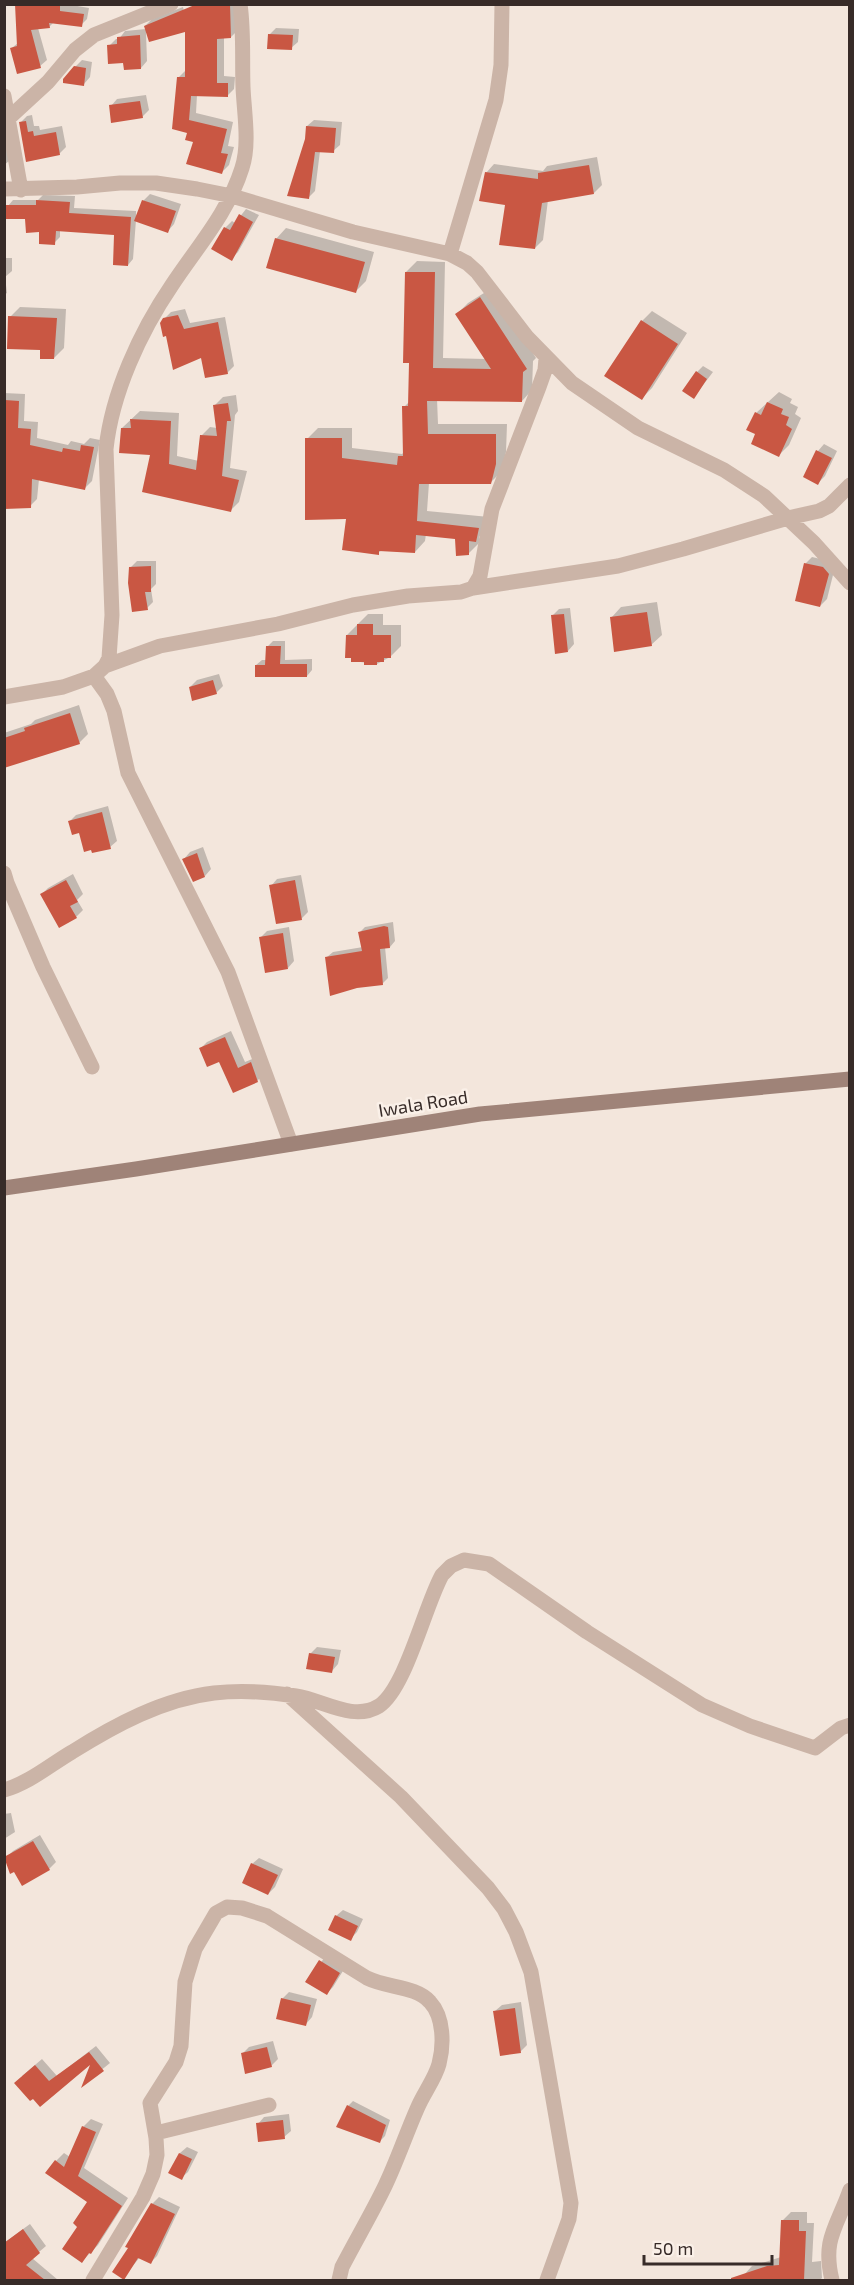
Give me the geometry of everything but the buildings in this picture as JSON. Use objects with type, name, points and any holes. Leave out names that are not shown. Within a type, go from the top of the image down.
[{"type":"street","points":[[10,117],[88,39],[171,4]]},
{"type":"street","points":[[240,4],[245,153],[243,166],[232,196],[160,304],[123,377],[112,412],[106,449],[112,615],[111,650],[99,671],[114,711],[128,773],[228,972],[291,1144]]},
{"type":"street","points":[[450,254],[496,100],[501,65],[502,4]]},
{"type":"street","points":[[4,96],[10,117],[21,189]]},
{"type":"street","points":[[4,189],[156,183],[232,196],[353,232],[450,254],[467,263],[477,272],[546,358],[572,383],[646,433],[741,480],[788,518],[849,584]]},
{"type":"street","points":[[473,588],[480,576],[492,509],[539,387],[545,370],[546,358]]},
{"type":"street","points":[[4,697],[63,687],[160,646],[278,624],[354,605],[408,596],[461,592],[473,588],[640,561],[819,511],[830,506],[849,485]]},
{"type":"street","points":[[4,873],[43,967],[92,1067]]},
{"type":"street","name":"Iwala Road","points":[[4,1188],[147,1168],[480,1114],[849,1079]]},
{"type":"street","points":[[4,1790],[26,1781],[102,1734],[159,1707],[214,1693],[287,1694],[357,1712],[374,1709],[385,1701],[411,1653],[436,1586],[451,1566],[464,1560],[489,1564],[702,1705],[750,1726],[815,1748],[841,1728],[849,1725]]},
{"type":"street","points":[[287,1694],[407,1804],[488,1888],[504,1909],[516,1932],[531,1972],[571,2203],[569,2219],[547,2280]]},
{"type":"street","points":[[98,2279],[143,2197],[153,2174],[157,2155],[156,2133],[150,2103],[176,2062],[181,2046],[185,1982],[195,1949],[216,1913],[227,1907],[242,1908],[267,1916],[373,1981],[386,1986],[412,1990],[423,1996],[431,2002],[438,2014],[441,2046],[439,2065],[420,2102],[386,2185],[342,2267],[339,2280]]},
{"type":"street","points":[[156,2133],[269,2105]]},
{"type":"street","points":[[832,2280],[829,2240],[849,2190]]}]
